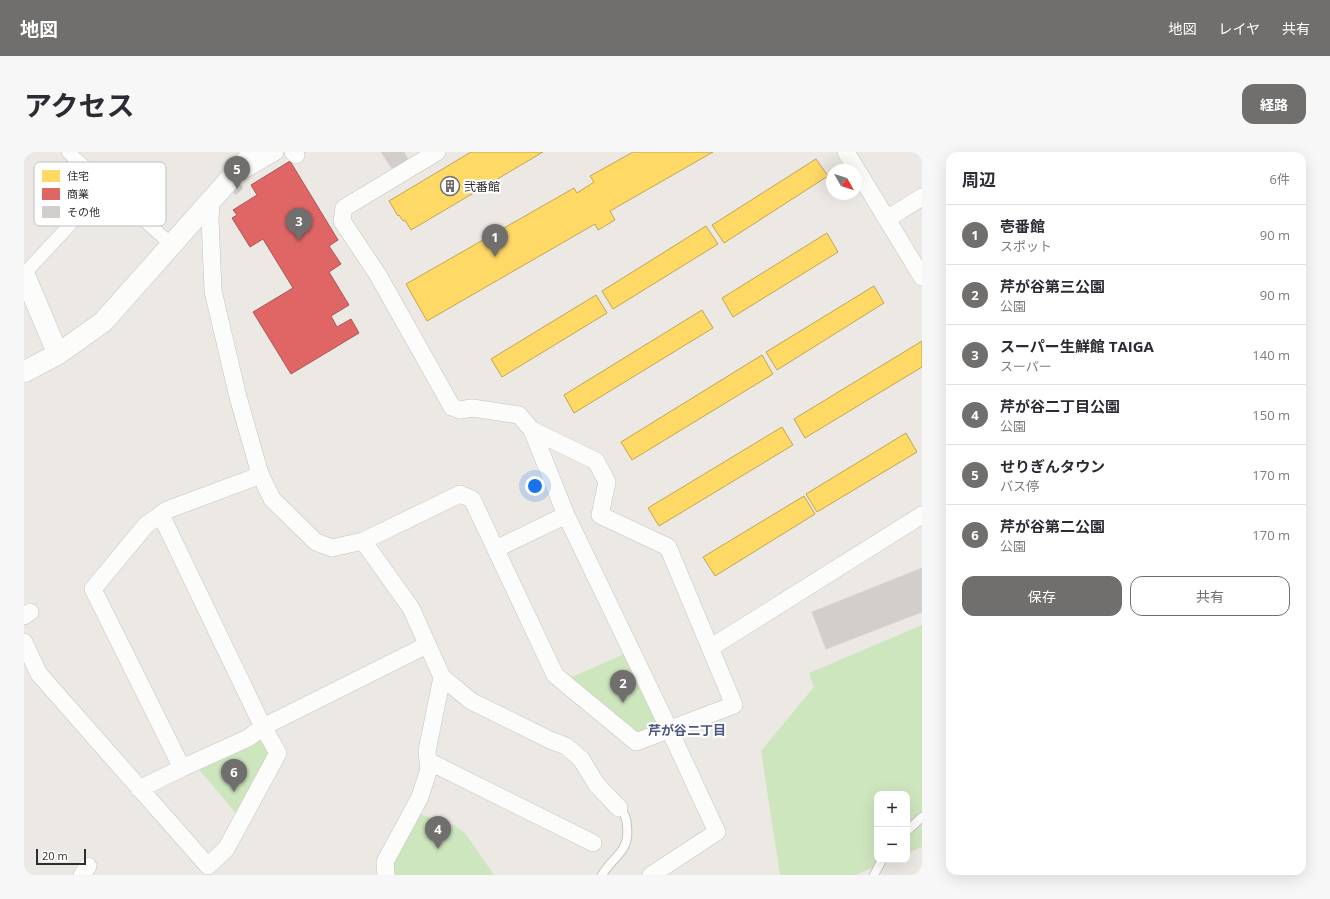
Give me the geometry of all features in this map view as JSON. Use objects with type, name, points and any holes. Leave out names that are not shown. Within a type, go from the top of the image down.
[{"type":"street","points":[[68,152],[79,162]]},
{"type":"street","points":[[24,372],[58,354],[103,322],[254,152]]},
{"type":"street","points":[[231,177],[275,152]]},
{"type":"street","points":[[437,152],[344,208],[338,217],[378,275],[452,407],[460,410],[472,408],[519,415],[532,430],[566,515],[717,832],[652,875]]},
{"type":"street","points":[[846,152],[922,277]]},
{"type":"street","points":[[887,219],[922,197]]},
{"type":"street","points":[[211,201],[210,219],[213,291],[233,380],[261,476],[272,499],[316,542],[332,548],[363,541],[460,494],[472,499],[555,676],[636,742],[734,705],[668,548],[600,514],[608,482],[596,461],[532,430]]},
{"type":"street","points":[[58,354],[24,274],[69,226]]},
{"type":"street","points":[[151,226],[172,245]]},
{"type":"street","points":[[182,768],[87,588],[146,525],[167,510],[261,476]]},
{"type":"street","points":[[24,642],[39,674],[208,866],[226,849],[278,753],[263,727],[162,515]]},
{"type":"street","points":[[496,549],[566,515]]},
{"type":"street","points":[[710,648],[922,515]]},
{"type":"street","points":[[363,541],[411,608],[442,677],[471,701],[550,740],[566,746],[581,759],[597,785],[619,808]]},
{"type":"street","points":[[139,789],[248,738],[263,727],[427,645]]},
{"type":"street","points":[[386,875],[385,862],[420,797],[429,769],[427,751],[442,677]]},
{"type":"street","points":[[428,761],[593,843]]},
{"type":"lane","points":[[602,875],[625,846],[628,837],[626,816],[619,808]]},
{"type":"lane","points":[[910,828],[922,816]]},
{"type":"lane","points":[[874,875],[880,863]]},
{"type":"green space","points":[[922,625],[922,847],[910,852],[910,791],[874,791],[874,863],[884,863],[856,875],[780,875],[761,751],[814,687],[809,673]]},
{"type":"green space","points":[[627,653],[660,726],[637,735],[567,679]]},
{"type":"green space","points":[[260,735],[271,754],[238,816],[197,767]]},
{"type":"green space","points":[[419,814],[452,824],[465,833],[494,875],[394,875],[392,864]]},
{"type":"building: 住宅","name":"弐番館","points":[[471,152],[543,152],[411,230],[405,220],[403,221],[399,215],[398,216],[389,201]]},
{"type":"building: 住宅","points":[[633,152],[713,152],[610,211],[615,220],[598,230],[595,224],[427,321],[406,284],[574,188],[577,193],[594,182],[590,176]]},
{"type":"building: 住宅","points":[[816,159],[826,173],[826,177],[724,243],[712,225]]},
{"type":"building: 住宅","points":[[706,226],[718,244],[613,309],[602,291]]},
{"type":"building: 住宅","points":[[827,233],[838,252],[733,317],[722,298]]},
{"type":"building: 住宅","points":[[874,286],[884,303],[777,370],[766,352]]},
{"type":"building: 住宅","points":[[596,295],[607,313],[502,377],[491,359]]},
{"type":"building: 住宅","points":[[702,310],[713,328],[574,413],[564,395]]},
{"type":"building: 住宅","points":[[922,341],[922,367],[805,438],[794,419]]},
{"type":"building: 住宅","points":[[762,355],[773,374],[632,460],[621,442]]},
{"type":"building: 住宅","points":[[782,427],[793,445],[659,526],[648,508]]},
{"type":"building: 住宅","points":[[906,433],[917,452],[817,512],[806,494]]},
{"type":"building: 住宅","points":[[804,496],[815,514],[715,576],[703,557]]},
{"type":"building: 商業","points":[[290,161],[338,240],[329,246],[341,264],[329,272],[349,305],[331,316],[337,327],[351,319],[359,333],[291,374],[253,312],[293,288],[263,239],[250,247],[232,218],[237,215],[233,210],[257,195],[251,185]]},
{"type":"building: その他","points":[[381,152],[404,152],[409,161],[393,170]]},
{"type":"building: その他","points":[[240,184],[243,188],[236,195],[233,192]]},
{"type":"building: その他","points":[[922,568],[922,612],[826,649],[812,612]]},
{"type":"place","name":"弐番館","points":[[450,186]]},
{"type":"place","name":"せりぎんタウン","points":[[237,189]]},
{"type":"place","name":"スーパー生鮮館 TAIGA","points":[[299,241]]},
{"type":"place","name":"壱番館","points":[[495,257]]},
{"type":"place","name":"芹が谷第三公園","points":[[623,703]]},
{"type":"place","name":"芹が谷第二公園","points":[[234,792]]},
{"type":"place","name":"芹が谷二丁目公園","points":[[438,849]]},
{"type":"district","name":"芹が谷二丁目","points":[[687,730]]}]
